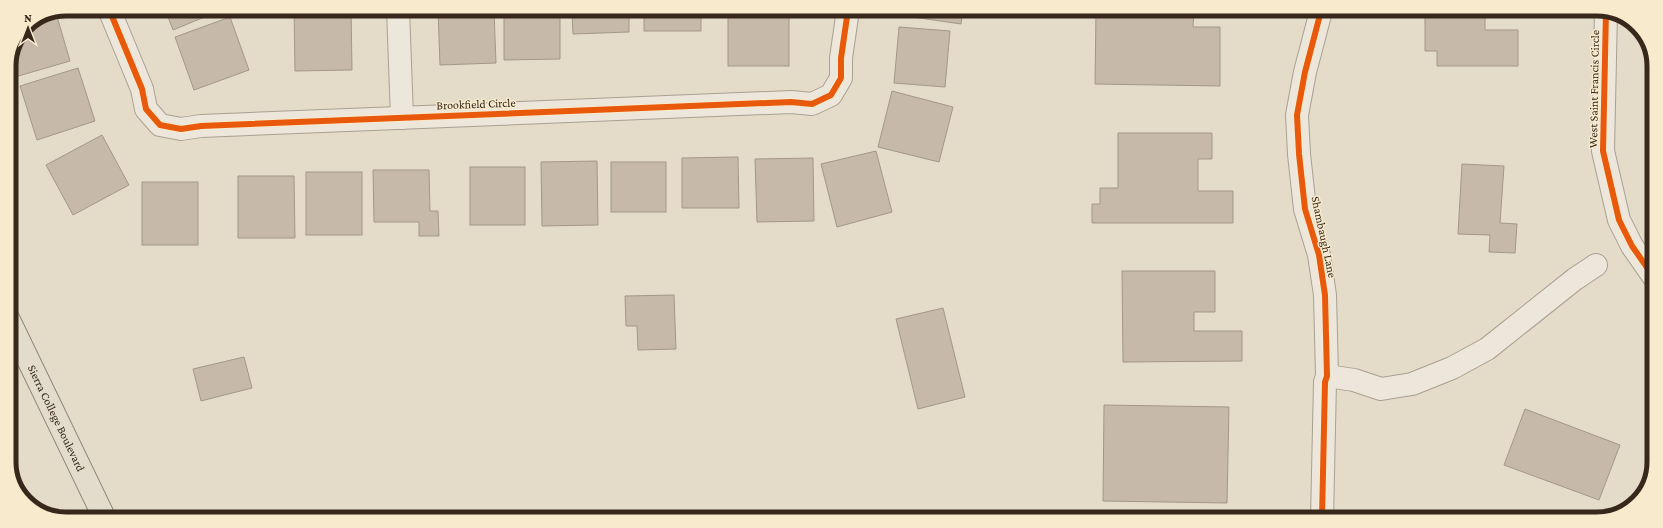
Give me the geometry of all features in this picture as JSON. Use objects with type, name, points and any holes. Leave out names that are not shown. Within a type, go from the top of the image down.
[{"type":"main road","name":"Sierra College Boulevard","points":[[16,335],[102,512]]},
{"type":"street","name":"Brookfield Circle","points":[[112,16],[142,89],[146,109],[160,125],[180,129],[201,126],[791,102],[812,104],[831,95],[841,78],[841,58],[847,16]]},
{"type":"street","points":[[398,16],[402,118]]},
{"type":"street","name":"Shambaugh Lane","points":[[1321,16],[1305,72],[1297,115],[1299,154],[1305,209],[1318,255],[1325,295],[1327,376],[1325,382],[1322,512]]},
{"type":"street","name":"West Saint Francis Circle","points":[[1606,17],[1603,151],[1619,220],[1632,246],[1647,267]]},
{"type":"street","points":[[1327,376],[1354,380],[1381,389],[1412,384],[1452,368],[1486,349],[1596,265]]},
{"type":"building","points":[[168,16],[207,16],[173,30]]},
{"type":"building","points":[[294,16],[351,16],[352,70],[295,71]]},
{"type":"building","points":[[438,16],[494,16],[496,63],[440,65]]},
{"type":"building","points":[[504,16],[560,16],[560,59],[504,60]]},
{"type":"building","points":[[572,16],[629,16],[629,32],[573,34]]},
{"type":"building","points":[[644,16],[701,16],[701,31],[644,31]]},
{"type":"building","points":[[728,16],[789,16],[789,66],[728,66]]},
{"type":"building","points":[[906,16],[962,16],[961,24]]},
{"type":"building","points":[[1096,16],[1194,16],[1193,27],[1220,27],[1220,86],[1095,84]]},
{"type":"building","points":[[1425,16],[1485,16],[1485,30],[1518,30],[1518,66],[1437,66],[1437,51],[1425,51]]},
{"type":"building","points":[[56,17],[70,61],[16,77],[17,56],[24,38],[38,24]]},
{"type":"building","points":[[230,17],[249,70],[194,90],[175,37]]},
{"type":"building","points":[[899,27],[950,31],[945,87],[894,83]]},
{"type":"building","points":[[78,68],[95,121],[37,140],[20,86]]},
{"type":"building","points":[[892,91],[953,107],[939,162],[878,147]]},
{"type":"building","points":[[1118,133],[1212,133],[1212,159],[1198,159],[1198,191],[1233,191],[1233,223],[1092,223],[1092,204],[1100,204],[1100,188],[1118,188]]},
{"type":"building","points":[[102,135],[129,185],[73,215],[46,165]]},
{"type":"building","points":[[876,151],[892,212],[837,227],[821,164]]},
{"type":"building","points":[[738,157],[739,208],[682,208],[682,158]]},
{"type":"building","points":[[813,158],[814,221],[757,222],[755,159]]},
{"type":"building","points":[[597,161],[598,225],[542,226],[541,162]]},
{"type":"building","points":[[611,162],[666,162],[666,212],[611,212]]},
{"type":"building","points":[[1462,164],[1504,166],[1500,223],[1517,224],[1515,253],[1489,252],[1490,235],[1458,234]]},
{"type":"building","points":[[470,167],[525,167],[525,225],[470,225]]},
{"type":"building","points":[[373,170],[429,170],[430,211],[438,211],[439,236],[419,236],[419,222],[374,222]]},
{"type":"building","points":[[306,172],[362,172],[362,235],[306,235]]},
{"type":"building","points":[[238,176],[294,176],[295,238],[238,238]]},
{"type":"building","points":[[142,182],[198,182],[198,245],[142,245]]},
{"type":"building","points":[[1122,271],[1215,271],[1215,312],[1194,312],[1194,331],[1242,331],[1242,361],[1123,362]]},
{"type":"building","points":[[674,295],[676,349],[638,350],[637,326],[626,326],[625,296]]},
{"type":"building","points":[[943,308],[965,397],[918,409],[896,319]]},
{"type":"building","points":[[244,357],[252,388],[201,401],[193,369]]},
{"type":"building","points":[[1104,405],[1229,407],[1227,503],[1103,501]]},
{"type":"building","points":[[1525,409],[1620,445],[1599,500],[1504,465]]},
{"type":"cycle path","points":[[112,16],[142,89],[146,109],[160,125],[181,129],[201,126],[791,102],[812,104],[831,95],[841,78],[841,58],[847,16]]},
{"type":"cycle path","points":[[1320,16],[1305,72],[1297,115],[1299,154],[1305,209],[1319,255],[1325,295],[1327,376],[1325,382],[1322,512]]},
{"type":"cycle path","points":[[1606,17],[1603,151],[1619,220],[1632,246],[1647,267]]}]
